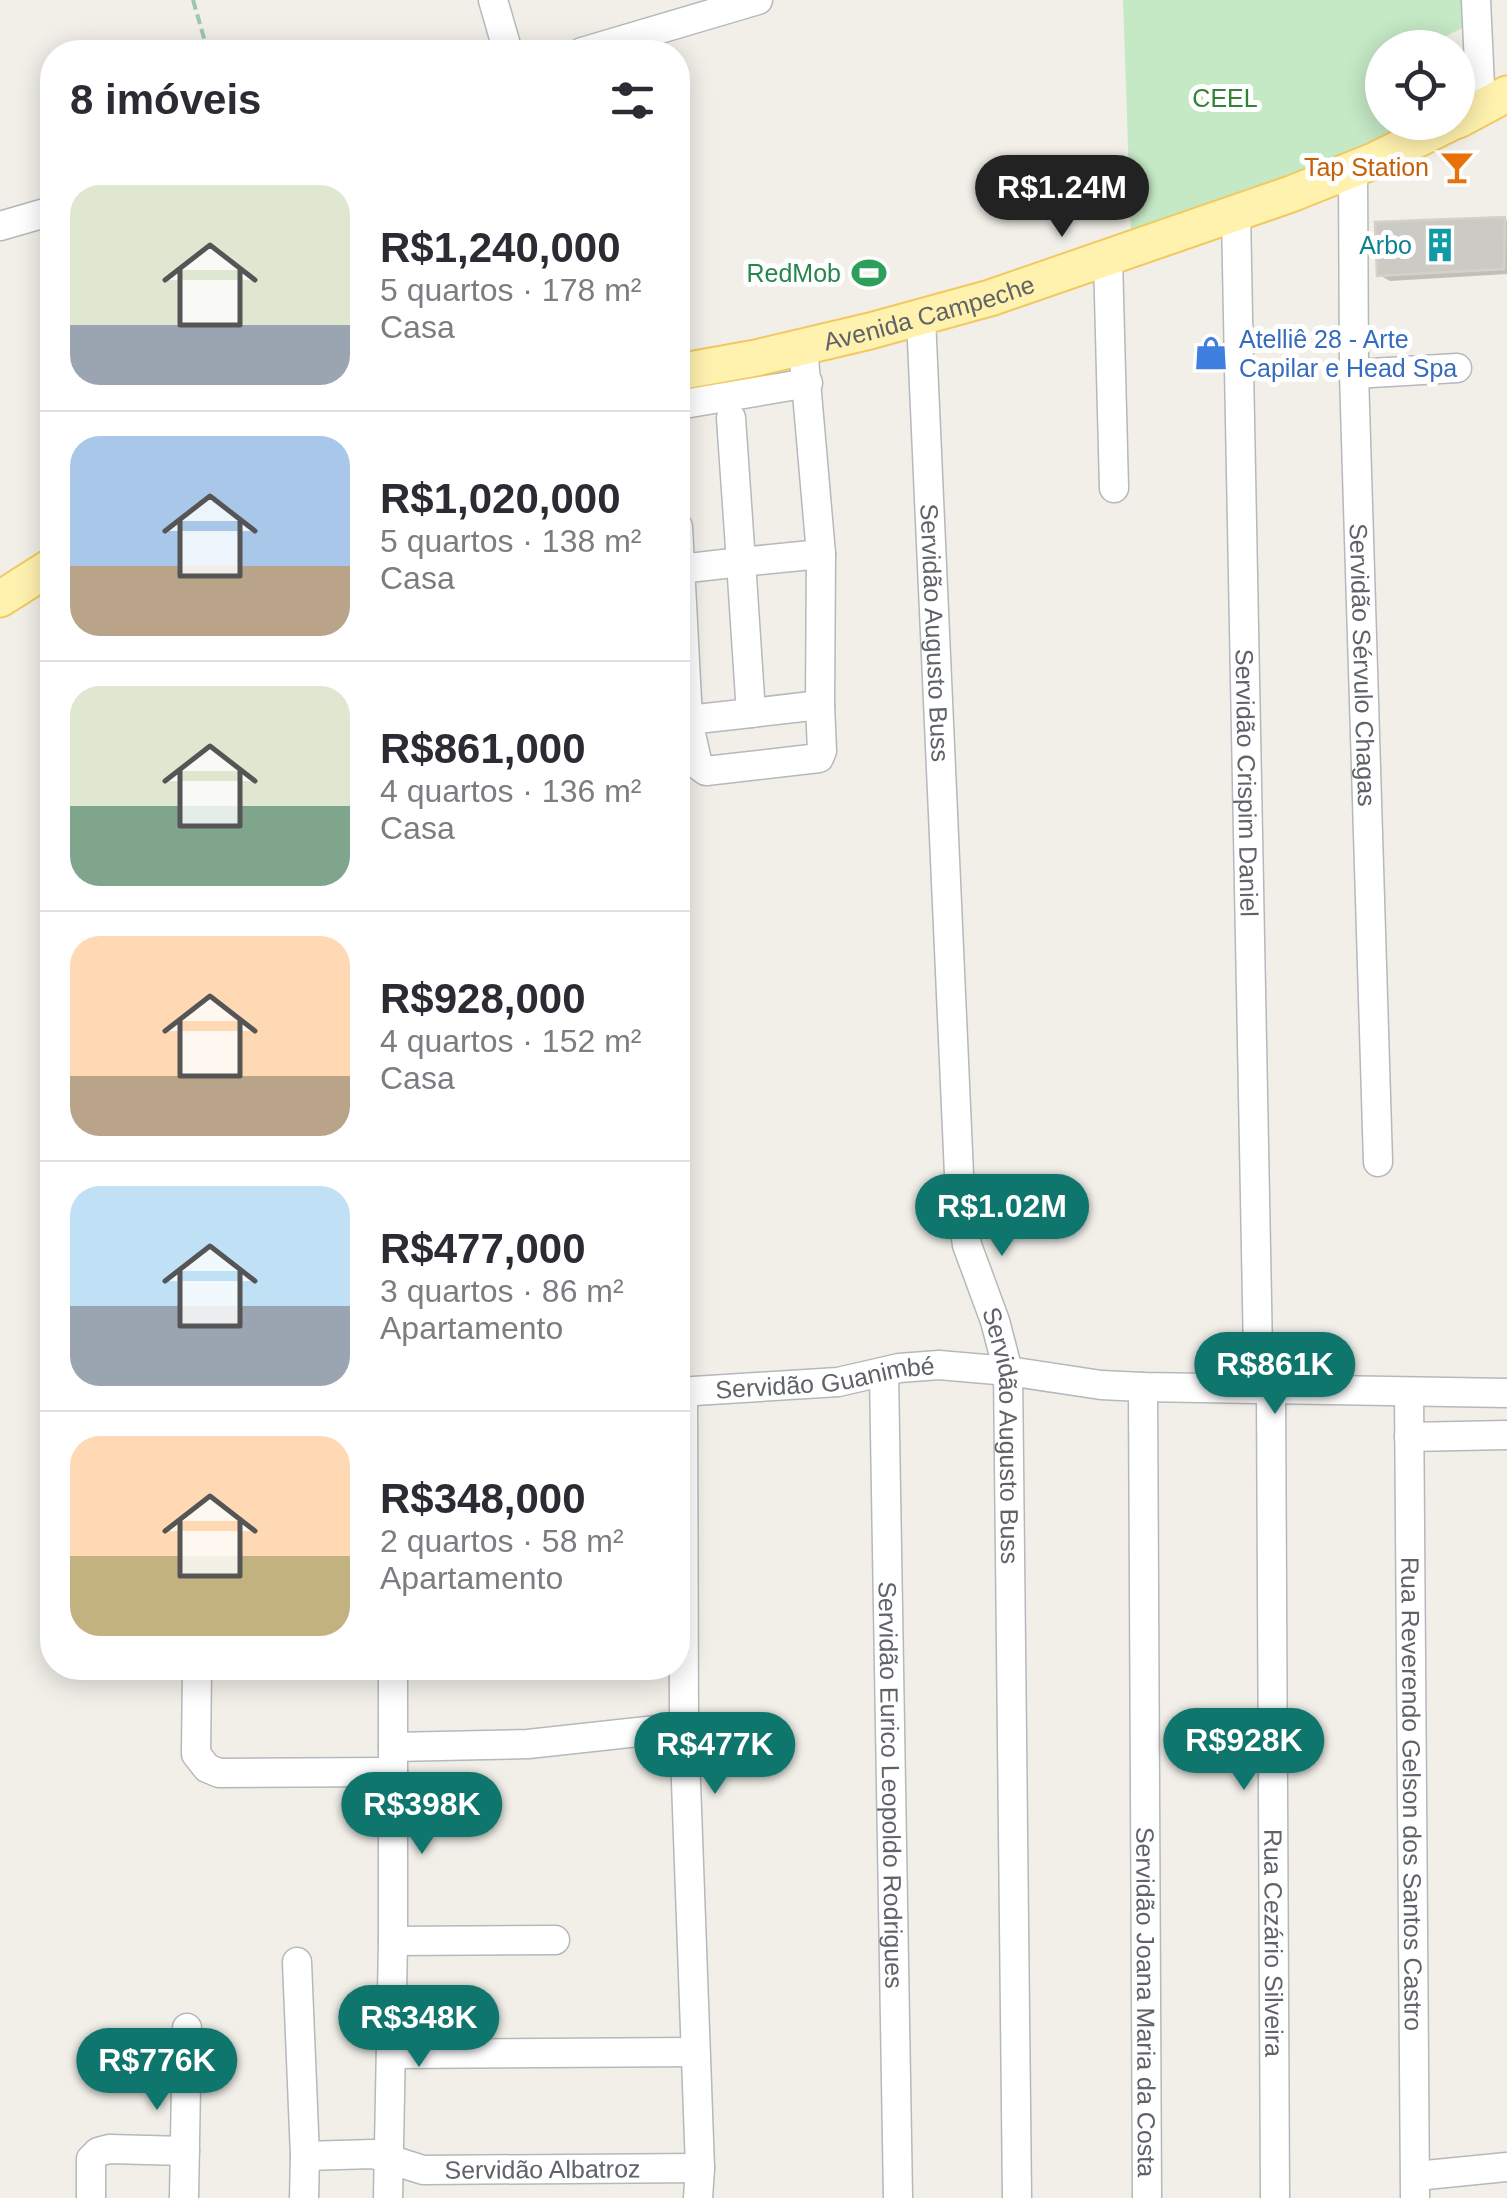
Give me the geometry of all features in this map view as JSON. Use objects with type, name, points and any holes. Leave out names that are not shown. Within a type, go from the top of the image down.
[{"type":"main road","name":"Avenida Campeche","points":[[690,372],[758,375],[804,347],[921,318],[1108,258],[1353,170],[1415,140]]},
{"type":"main road","points":[[0,599],[40,574]]},
{"type":"street","points":[[492,0],[504,40]]},
{"type":"street","points":[[623,40],[758,0]]},
{"type":"street","points":[[1475,56],[1476,0]]},
{"type":"street","name":"Servidão Sérvulo Chagas","points":[[1353,170],[1354,374],[1378,1162]]},
{"type":"street","points":[[0,226],[40,214]]},
{"type":"street","name":"Servidão Crispim Daniel","points":[[1236,214],[1258,1354]]},
{"type":"street","points":[[1108,258],[1114,488]]},
{"type":"street","name":"Servidão Augusto Buss","points":[[921,318],[960,1197],[967,1244],[996,1321],[1008,1371],[1017,2198]]},
{"type":"street","points":[[690,729],[698,765],[706,770],[820,758],[821,554],[804,347]]},
{"type":"street","points":[[1354,374],[1457,368]]},
{"type":"street","points":[[690,400],[758,375],[808,383]]},
{"type":"street","points":[[731,418],[751,713]]},
{"type":"street","points":[[690,567],[821,554]]},
{"type":"street","points":[[690,720],[820,705]]},
{"type":"street","name":"Servidão Guanimbé","points":[[690,1391],[838,1382],[899,1368],[940,1366],[1143,1387],[1507,1393]]},
{"type":"street","name":"Servidão Eurico Leopoldo Rodrigues","points":[[884,1373],[898,2198]]},
{"type":"street","name":"Servidão Joana Maria da Costa","points":[[1143,1387],[1148,2198]]},
{"type":"street","name":"Rua Cezário Silveira","points":[[1270,1388],[1275,2198]]},
{"type":"street","name":"Rua Reverendo Gelson dos Santos Castro","points":[[1409,1392],[1415,2187]]},
{"type":"street","points":[[1409,1438],[1507,1435]]},
{"type":"street","points":[[197,1680],[196,1754],[206,1768],[219,1772],[393,1760],[684,1727]]},
{"type":"street","points":[[388,2198],[393,1680]]},
{"type":"street","name":"Servidão Guanimbé","points":[[683,1680],[698,2198]]},
{"type":"street","points":[[393,1941],[556,1940]]},
{"type":"street","points":[[297,1962],[304,2198]]},
{"type":"street","points":[[184,2198],[187,2028]]},
{"type":"street","points":[[391,2054],[695,2052]]},
{"type":"street","points":[[91,2198],[91,2159],[98,2152],[185,2150]]},
{"type":"street","name":"Servidão Albatroz","points":[[304,2156],[373,2154],[423,2170],[700,2168]]},
{"type":"street","points":[[1415,2187],[1507,2166]]},
{"type":"path","points":[[192,0],[204,40]]},
{"type":"green space","name":"CEEL","points":[[1123,0],[1491,0],[1491,14],[1458,30],[1365,30],[1365,140],[1387,140],[1306,174],[1131,234]]},
{"type":"building","name":"Arbo","points":[[1505,217],[1504,269],[1377,276],[1375,222]]},
{"type":"place","name":"Tap Station","points":[[1457,167]]},
{"type":"place","name":"Arbo","points":[[1440,245]]},
{"type":"place","name":"RedMob","points":[[869,273]]},
{"type":"place","name":"Atelliê 28 - Arte Capilar e Head Spa","points":[[1211,353]]}]
